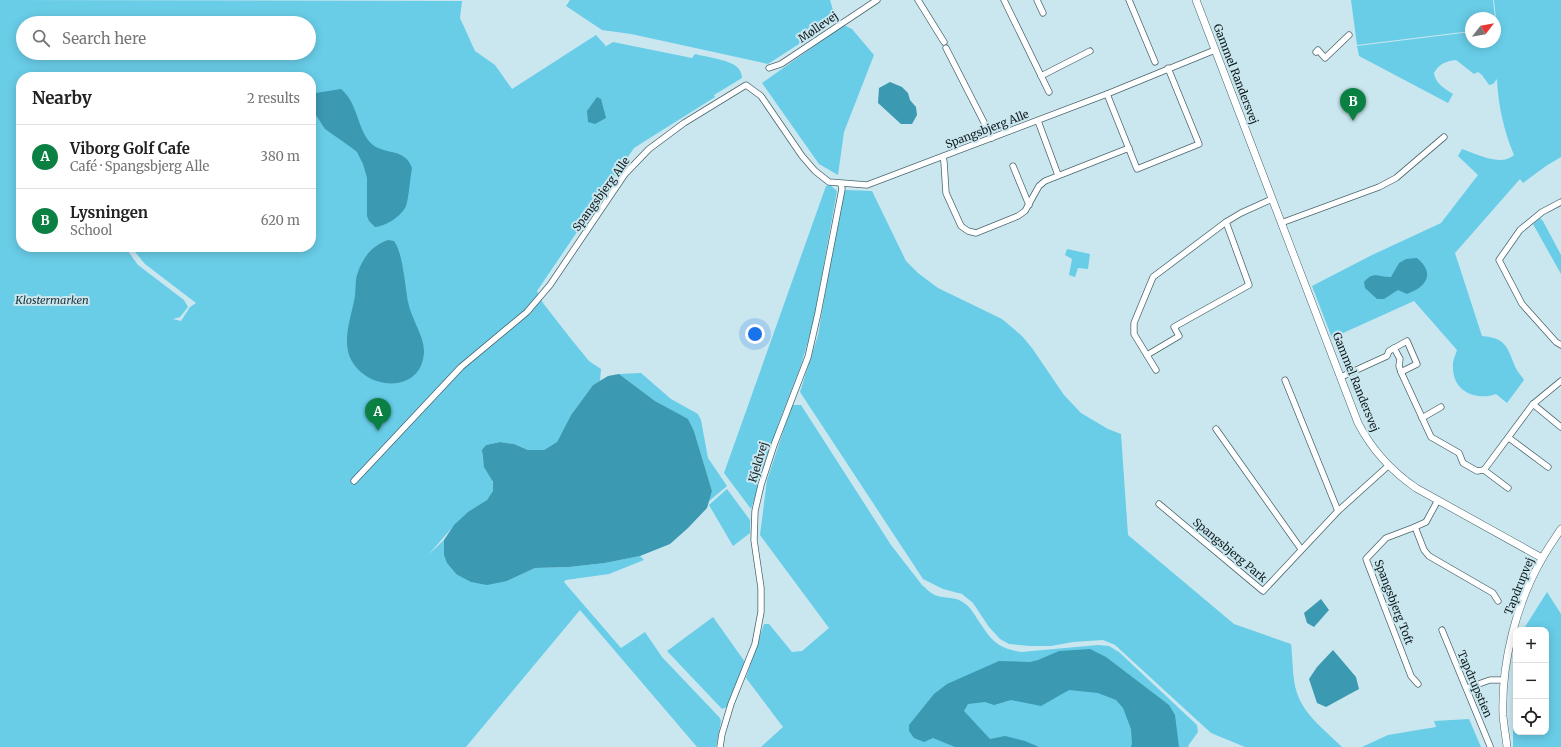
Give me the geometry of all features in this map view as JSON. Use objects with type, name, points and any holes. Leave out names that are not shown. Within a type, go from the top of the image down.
[{"type":"street","name":"Møllevej","points":[[769,68],[781,64],[877,0]]},
{"type":"street","points":[[918,0],[945,45],[992,138]]},
{"type":"street","points":[[1004,0],[1049,92]]},
{"type":"street","points":[[1037,0],[1044,13]]},
{"type":"street","points":[[1129,0],[1155,62]]},
{"type":"street","name":"Gammel Randersvej","points":[[1196,0],[1358,422],[1366,439],[1388,466],[1406,481],[1542,558]]},
{"type":"street","points":[[1316,52],[1318,50],[1325,58],[1349,35]]},
{"type":"street","name":"Spangsbjerg Alle","points":[[354,481],[461,366],[527,312],[539,299],[625,174],[649,149],[684,123],[746,85],[761,96],[802,156],[815,171],[829,182],[867,185],[1038,121],[1215,50]]},
{"type":"street","points":[[1041,76],[1090,51]]},
{"type":"street","points":[[1107,94],[1137,169],[1198,144],[1168,68]]},
{"type":"street","name":"Spangsbjerg Alle","points":[[1038,121],[1058,175]]},
{"type":"street","points":[[1281,223],[1379,187],[1396,178],[1444,137]]},
{"type":"street","name":"Spangsbjerg Alle","points":[[942,157],[944,162],[946,193],[961,226],[968,231],[976,233],[1018,216],[1025,211],[1039,186],[1045,181],[1129,148]]},
{"type":"street","points":[[1013,166],[1029,205]]},
{"type":"street","name":"Kjeldvej","points":[[720,747],[722,734],[731,704],[755,644],[761,612],[761,588],[754,540],[755,512],[761,485],[774,445],[808,357],[842,189],[841,184]]},
{"type":"street","points":[[1156,370],[1134,334],[1134,323],[1154,277],[1226,222],[1241,213],[1272,199]]},
{"type":"street","points":[[1561,202],[1542,212],[1520,230],[1499,260],[1522,304],[1556,342],[1561,345]]},
{"type":"street","points":[[1147,355],[1179,336],[1174,327],[1249,285],[1226,222]]},
{"type":"street","points":[[1341,377],[1387,356],[1389,351],[1407,341],[1417,364],[1401,372]]},
{"type":"street","points":[[1394,348],[1400,359],[1399,366],[1401,372],[1431,437],[1459,453],[1463,463],[1477,471],[1484,470],[1508,488]]},
{"type":"street","points":[[1285,380],[1338,511]]},
{"type":"street","points":[[1484,470],[1533,404],[1561,381]]},
{"type":"street","points":[[1533,404],[1561,427]]},
{"type":"street","points":[[1422,418],[1441,407]]},
{"type":"street","points":[[1216,429],[1302,549]]},
{"type":"street","points":[[1508,438],[1548,467]]},
{"type":"street","name":"Spangsbjerg Park","points":[[1159,504],[1263,591],[1338,511],[1388,466]]},
{"type":"street","name":"Spangsbjerg Toft","points":[[1418,684],[1411,676],[1366,559],[1386,538],[1426,522],[1438,500]]},
{"type":"street","points":[[1415,527],[1424,550],[1429,556],[1493,593],[1498,601]]},
{"type":"street","name":"Tapdrupvej","points":[[1507,747],[1503,716],[1504,680],[1511,639],[1523,600],[1542,558],[1561,529]]},
{"type":"street","name":"Tapdrupstien","points":[[1442,630],[1490,746]]},
{"type":"street","points":[[1467,688],[1490,680],[1504,680]]},
{"type":"green space","name":"Klostermarken","points":[[0,0],[462,1],[460,18],[475,51],[495,65],[512,89],[596,35],[606,46],[603,48],[613,42],[692,58],[695,54],[731,63],[739,69],[742,78],[714,95],[715,97],[634,148],[537,291],[543,303],[589,361],[601,369],[600,381],[593,385],[571,415],[557,442],[544,450],[528,450],[514,444],[500,442],[486,445],[483,452],[484,464],[493,485],[493,491],[489,499],[457,523],[428,555],[444,540],[444,551],[446,558],[449,566],[456,574],[507,581],[535,568],[569,567],[605,563],[640,556],[644,560],[609,574],[566,580],[564,582],[621,648],[645,632],[662,657],[720,718],[721,721],[716,747],[697,747],[580,610],[466,747],[0,747]]},
{"type":"green space","points":[[570,0],[830,0],[836,20],[768,64],[631,34],[602,30],[566,6]]},
{"type":"green space","points":[[1351,0],[1493,0],[1494,12],[1465,12],[1465,32],[1357,45]]},
{"type":"green space","points":[[1494,0],[1561,0],[1561,157],[1523,183],[1520,179],[1455,253],[1482,336],[1500,341],[1507,347],[1516,368],[1524,380],[1507,403],[1496,394],[1489,396],[1474,395],[1467,393],[1462,389],[1454,376],[1453,361],[1457,350],[1414,301],[1332,338],[1312,286],[1372,255],[1441,223],[1478,175],[1458,156],[1462,149],[1496,160],[1502,160],[1514,155],[1502,118],[1497,79],[1493,84],[1489,85],[1478,72],[1474,74],[1456,60],[1449,61],[1438,67],[1434,73],[1438,83],[1453,94],[1448,103],[1359,56],[1357,46],[1465,33],[1465,48],[1501,48],[1501,12],[1495,12]]},
{"type":"green space","points":[[844,25],[852,29],[874,55],[844,132],[838,175],[819,164],[762,83]]},
{"type":"green space","points":[[830,185],[837,191],[813,324],[801,365],[779,422],[751,509],[724,473],[826,186]]},
{"type":"green space","points":[[846,190],[872,191],[906,261],[918,273],[938,288],[1002,319],[1022,336],[1064,395],[1081,413],[1108,429],[1121,434],[1128,535],[1234,624],[1291,644],[1294,681],[1300,701],[1310,716],[1342,747],[1245,747],[1211,733],[1115,645],[1103,640],[1073,642],[1051,646],[1009,644],[1000,639],[989,627],[973,603],[962,594],[943,589],[923,579],[800,392],[818,335],[842,198]]},
{"type":"green space","points":[[1540,218],[1561,255],[1561,274],[1533,224]]},
{"type":"green space","points":[[1067,249],[1090,254],[1088,269],[1078,268],[1075,277],[1069,275],[1072,259],[1065,255]]},
{"type":"green space","points":[[641,373],[671,399],[698,414],[701,420],[708,458],[727,486],[708,502],[712,491],[694,431],[688,420],[655,401],[619,374]]},
{"type":"green space","points":[[792,405],[801,405],[891,545],[922,585],[931,593],[942,597],[954,598],[966,604],[971,609],[985,631],[994,641],[1005,648],[1021,652],[1098,645],[1109,646],[1119,652],[1197,725],[1198,732],[1188,746],[1189,747],[761,747],[783,727],[746,678],[764,624],[769,624],[792,652],[802,651],[829,628],[760,535],[767,480]]},
{"type":"green space","points":[[727,489],[750,520],[750,533],[733,546],[709,505]]},
{"type":"green space","points":[[1547,592],[1561,614],[1561,747],[1513,747],[1513,735],[1549,735],[1549,627],[1525,627]]},
{"type":"green space","points":[[713,617],[745,662],[729,705],[722,709],[667,651]]},
{"type":"green space","points":[[1469,719],[1481,747],[1362,747],[1388,735],[1436,727],[1434,721]]},
{"type":"shaded area","points":[[890,82],[902,87],[908,93],[910,100],[916,107],[917,115],[912,124],[901,124],[878,103],[879,88]]},
{"type":"shaded area","points":[[341,89],[351,102],[364,133],[373,145],[405,157],[409,162],[412,168],[406,206],[404,210],[393,220],[384,225],[375,227],[369,221],[367,216],[367,178],[363,164],[357,152],[325,129],[316,115],[316,93]]},
{"type":"shaded area","points":[[597,97],[601,99],[606,118],[595,124],[588,122],[587,111]]},
{"type":"shaded area","points":[[388,240],[394,241],[400,253],[408,302],[422,339],[424,351],[421,366],[414,376],[403,382],[391,383],[378,381],[366,376],[356,367],[347,348],[347,333],[355,296],[356,278],[360,267],[373,248]]},
{"type":"shaded area","points":[[1417,258],[1426,269],[1427,275],[1424,284],[1414,291],[1407,294],[1398,290],[1384,299],[1377,299],[1365,288],[1364,282],[1371,276],[1377,275],[1391,277],[1399,263],[1406,259]]},
{"type":"shaded area","points":[[619,374],[655,401],[688,419],[694,431],[712,491],[707,508],[670,544],[640,556],[605,563],[569,567],[535,568],[507,581],[487,585],[471,582],[456,574],[447,563],[444,555],[444,540],[454,525],[468,512],[487,500],[493,491],[493,482],[484,467],[482,450],[486,445],[500,442],[514,444],[528,450],[544,450],[557,442],[571,415],[593,385],[608,376]]},
{"type":"shaded area","points":[[1321,599],[1329,610],[1314,627],[1307,623],[1304,613]]},
{"type":"shaded area","points":[[1090,649],[1106,657],[1169,705],[1175,715],[1179,747],[1131,747],[1131,729],[1123,708],[1116,700],[1098,693],[1069,690],[1041,706],[1011,700],[994,705],[985,702],[968,704],[964,711],[990,739],[1005,736],[1025,741],[1039,747],[955,747],[933,738],[924,742],[914,738],[909,731],[909,725],[934,694],[947,684],[999,661],[1030,662],[1059,651]]},
{"type":"shaded area","points":[[1333,650],[1356,677],[1359,689],[1326,707],[1317,703],[1309,679],[1317,667]]},
{"type":"place","name":"Lysningen","points":[[1353,121]]},
{"type":"place","name":"Viborg Golf Cafe","points":[[378,431]]}]
